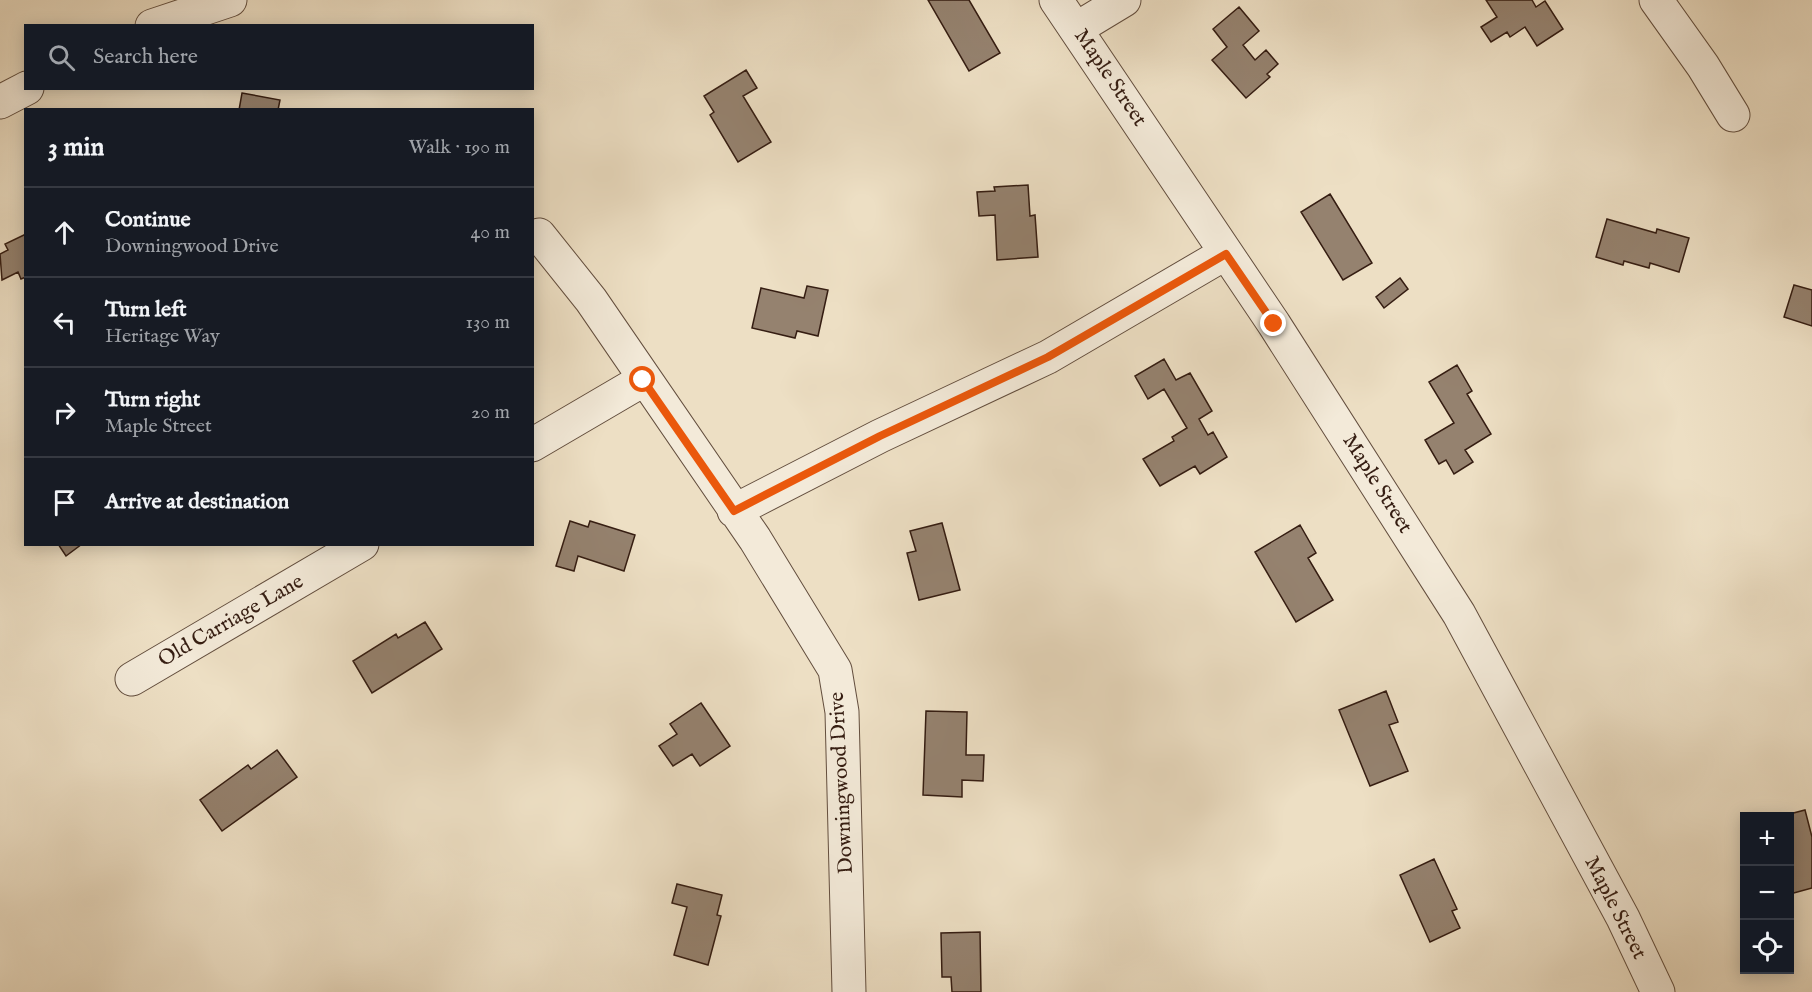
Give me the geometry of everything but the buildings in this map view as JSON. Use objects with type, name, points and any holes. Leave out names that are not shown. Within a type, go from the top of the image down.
[{"type":"street","points":[[158,24],[230,0]]},
{"type":"street","name":"Maple Street","points":[[1056,0],[1274,324],[1459,614],[1623,918],[1658,992]]},
{"type":"street","points":[[1076,29],[1124,0]]},
{"type":"street","points":[[1656,0],[1703,66],[1733,115]]},
{"type":"street","points":[[0,102],[24,90]]},
{"type":"street","name":"Downingwood Drive","points":[[539,235],[591,300],[643,380],[755,539],[835,670],[842,712],[849,992]]},
{"type":"street","points":[[734,511],[880,436],[1048,357],[1226,254]]},
{"type":"street","points":[[534,444],[643,380]]},
{"type":"street","name":"Old Carriage Lane","points":[[132,679],[359,546]]},
{"type":"route","points":[[643,380],[734,511],[880,436],[1048,357],[1149,296],[1226,254],[1274,324]]}]
